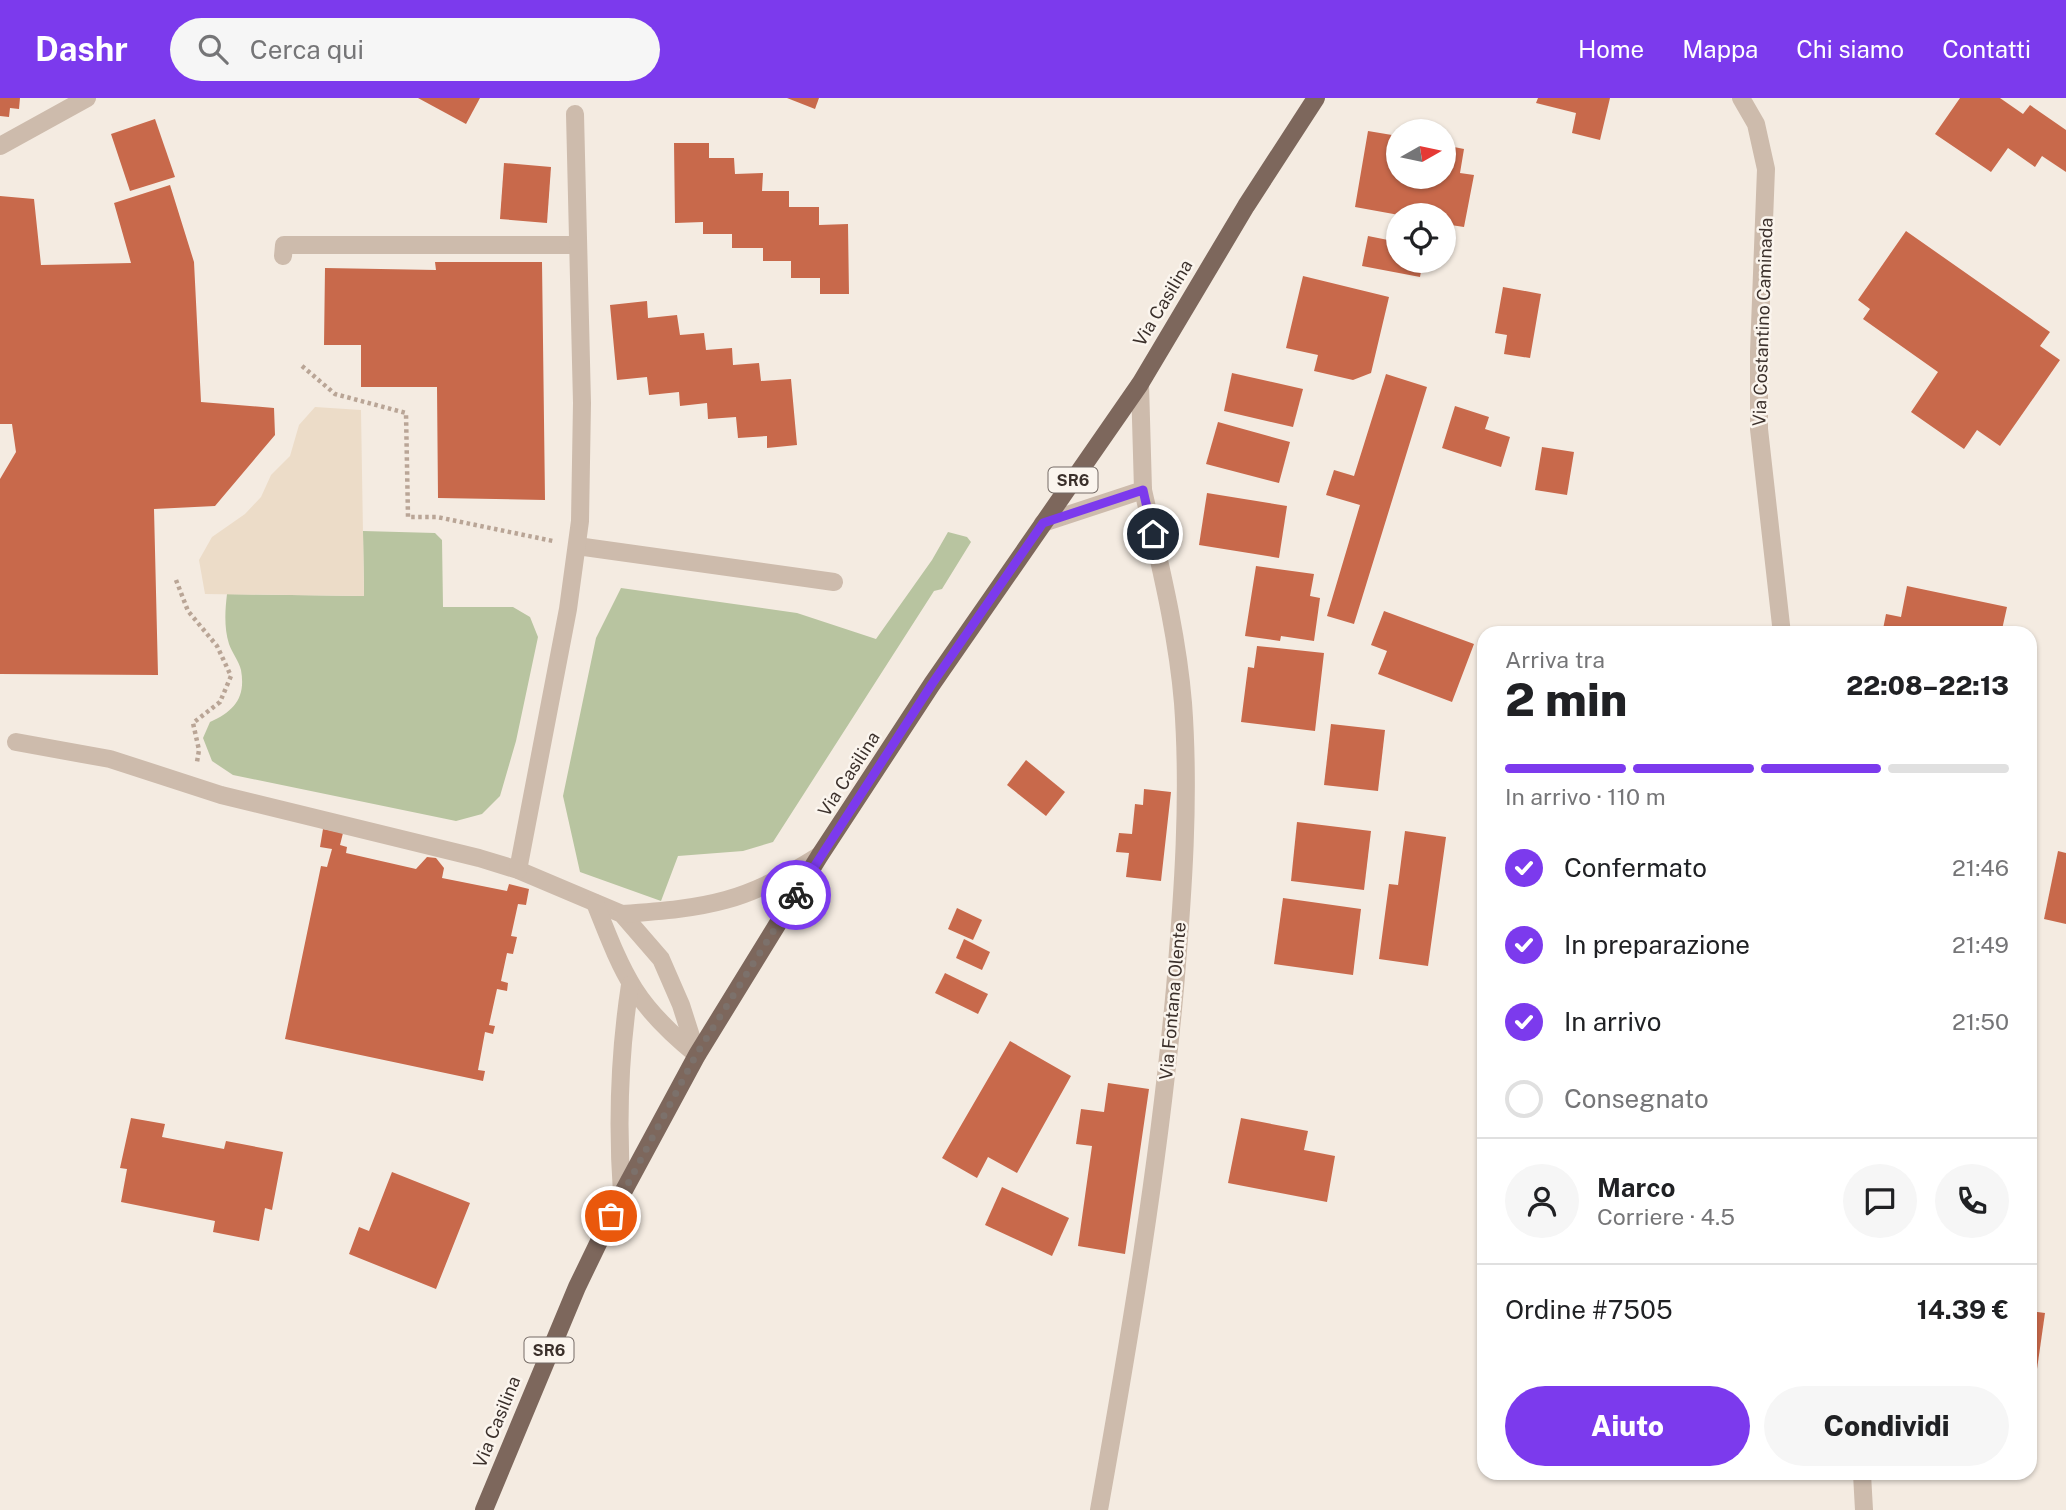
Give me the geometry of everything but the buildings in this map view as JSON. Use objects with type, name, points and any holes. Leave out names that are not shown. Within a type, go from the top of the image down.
[{"type":"main road","name":"Via Casilina","points":[[484,1510],[552,1343],[622,1194],[696,1055],[820,855],[932,684],[1140,384],[1246,206],[1316,98]]},
{"type":"street","points":[[0,146],[87,98]]},
{"type":"street","name":"Via Costantino Caminada","points":[[1741,98],[1756,124],[1766,169],[1759,429],[1781,626]]},
{"type":"street","points":[[518,870],[578,546],[583,465],[575,114]]},
{"type":"street","points":[[283,256],[284,245],[578,245]]},
{"type":"street","name":"Via Fontana Olente","points":[[1099,1510],[1135,1308],[1161,1134],[1179,943],[1185,813],[1180,673],[1171,614],[1143,490],[1140,384]]},
{"type":"street","points":[[1043,523],[1143,490]]},
{"type":"street","points":[[578,546],[834,582]]},
{"type":"street","points":[[16,742],[110,759],[194,787],[349,824],[518,870],[622,914],[662,959],[681,1005],[696,1055]]},
{"type":"street","points":[[622,914],[690,909],[729,901],[769,886],[820,855]]},
{"type":"street","points":[[595,903],[630,985],[660,1024],[696,1055]]},
{"type":"street","points":[[622,1194],[617,1125],[619,1069],[630,985]]},
{"type":"street","points":[[1862,1480],[1864,1510]]},
{"type":"path","points":[[302,366],[335,394],[406,414],[408,517],[437,517],[578,546]]},
{"type":"path","points":[[176,579],[188,611],[217,646],[231,676],[220,702],[193,723],[199,750],[194,787]]},
{"type":"green space","points":[[363,531],[435,533],[442,540],[443,607],[513,607],[530,617],[538,637],[516,741],[500,796],[482,814],[456,821],[233,775],[212,761],[203,738],[210,722],[232,708],[242,688],[239,663],[226,632],[227,594],[364,596]]},
{"type":"green space","points":[[948,532],[967,537],[971,542],[942,589],[934,591],[773,842],[743,851],[678,856],[661,901],[580,872],[563,796],[596,638],[621,588],[797,613],[876,639],[932,560]]},
{"type":"shaded area","points":[[315,407],[361,410],[364,596],[205,594],[199,560],[212,537],[245,514],[261,497],[271,475],[290,456],[299,425]]},
{"type":"way so far","points":[[611,1216],[696,1055],[796,895]]},
{"type":"route","points":[[796,895],[932,684],[1043,523],[1143,490],[1153,534]]}]
